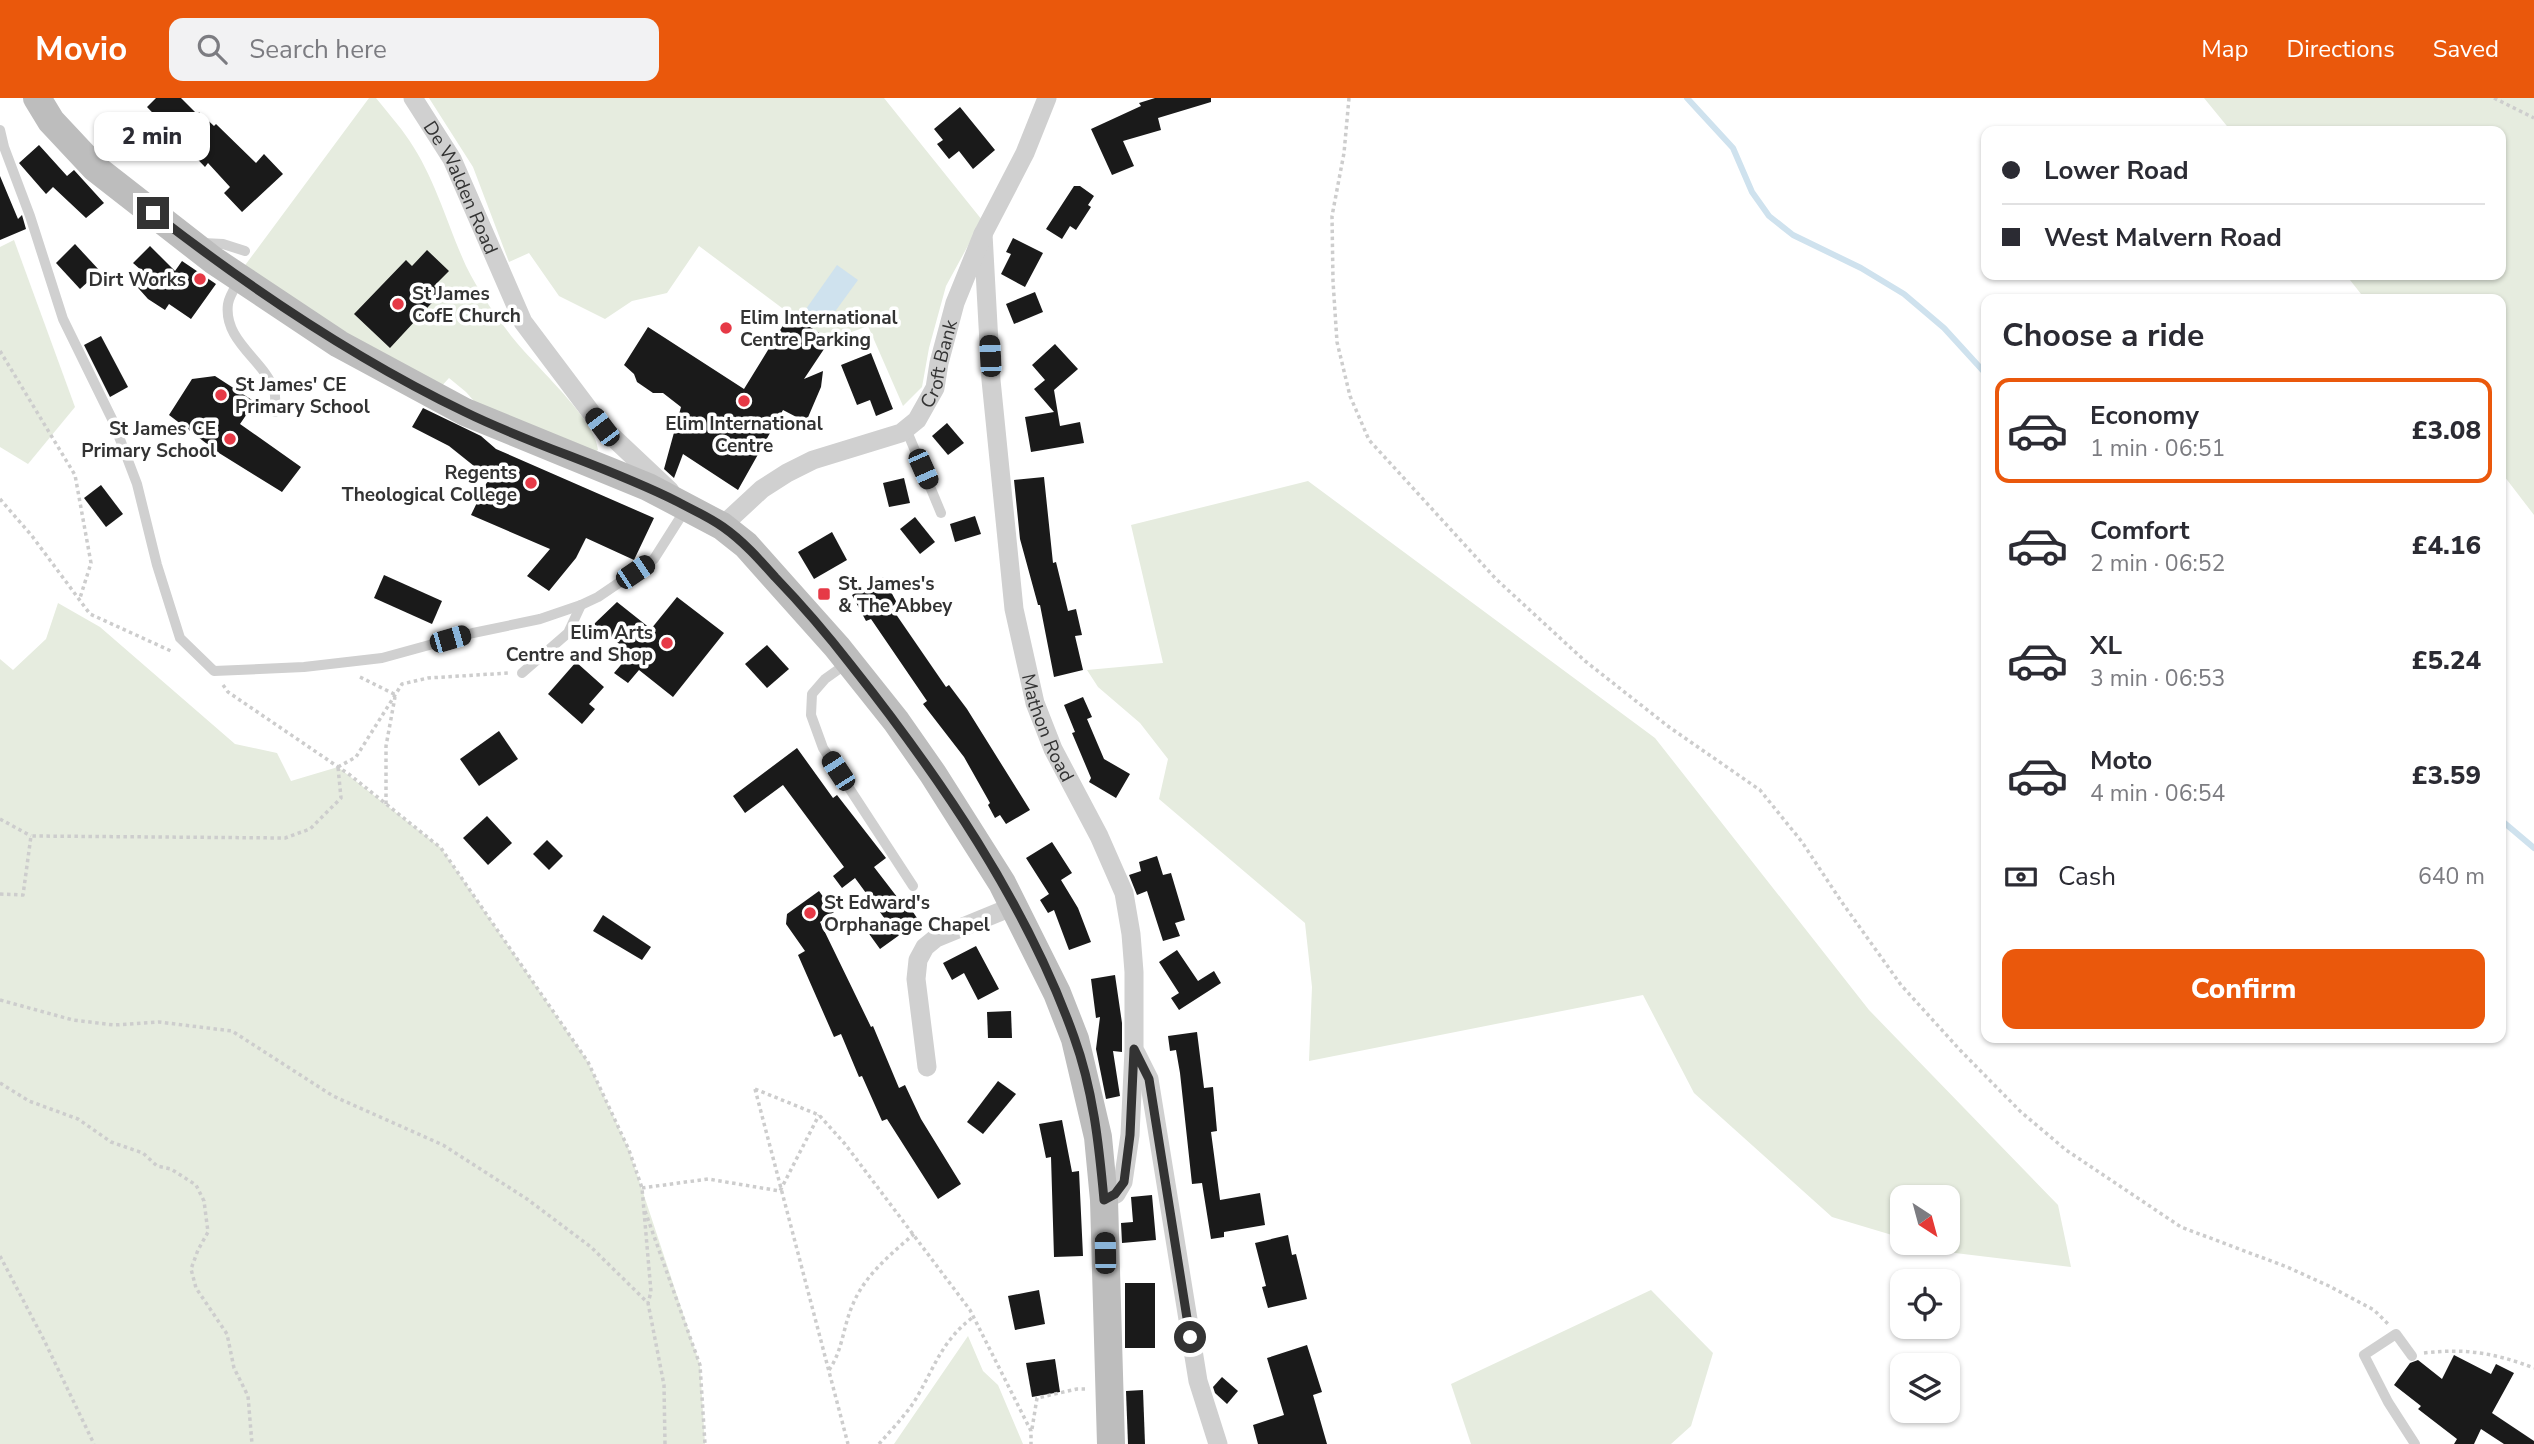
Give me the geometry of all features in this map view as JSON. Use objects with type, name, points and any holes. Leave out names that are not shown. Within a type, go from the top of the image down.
[{"type":"main road","points":[[37,98],[51,121],[95,168],[240,278],[339,345],[465,412],[648,486],[722,526],[746,545],[849,662],[896,721],[933,774],[1014,906],[1057,993],[1075,1039],[1098,1137],[1104,1200],[1111,1444]]},
{"type":"street","name":"De Walden Road","points":[[413,98],[452,159],[523,323],[602,427],[687,507]]},
{"type":"street","name":"Croft Bank","points":[[722,526],[762,489],[787,472],[813,460],[879,441],[906,429],[917,420],[935,388],[955,303],[983,234],[1025,153],[1047,98]]},
{"type":"street","name":"Mathon Road","points":[[983,234],[991,380],[1014,609],[1040,715],[1053,749],[1099,836],[1124,893],[1131,933],[1134,1049],[1130,1135],[1124,1182],[1115,1194],[1104,1200]]},
{"type":"street","points":[[927,1067],[916,978],[918,960],[925,947],[936,938],[1014,906]]},
{"type":"street","points":[[1134,1049],[1149,1079],[1198,1381],[1218,1444]]},
{"type":"lane","points":[[0,130],[63,319],[113,421],[137,484],[157,565],[180,638],[214,671],[304,667],[382,658],[473,633],[540,619],[598,597],[654,559],[687,507]]},
{"type":"lane","points":[[192,243],[223,244],[245,251]]},
{"type":"lane","points":[[240,278],[228,302],[229,318],[241,346],[258,364],[274,390],[275,412]]},
{"type":"lane","points":[[906,429],[941,513]]},
{"type":"lane","points":[[522,673],[568,633],[580,605]]},
{"type":"lane","points":[[849,662],[825,679],[812,694],[811,715],[823,748],[913,886]]},
{"type":"lane","points":[[2412,1356],[2396,1334],[2364,1355],[2388,1402],[2415,1444]]},
{"type":"path","points":[[1349,98],[1332,216],[1333,281],[1337,342],[1350,396],[1369,440],[1496,579],[1585,660],[1669,727],[1760,790],[1802,842],[1901,985],[2021,1112],[2066,1150],[2181,1227],[2329,1286],[2374,1310],[2396,1334]]},
{"type":"path","points":[[2494,98],[2534,118]]},
{"type":"path","points":[[0,351],[75,475],[91,564],[79,599]]},
{"type":"path","points":[[0,499],[32,536],[90,614],[177,654]]},
{"type":"path","points":[[214,671],[228,692],[338,766],[441,848],[588,1062],[629,1150],[642,1188],[651,1292],[648,1303],[664,1385],[665,1444]]},
{"type":"path","points":[[338,766],[356,757],[402,684],[428,678],[522,673]]},
{"type":"path","points":[[352,677],[362,677],[396,695]]},
{"type":"path","points":[[386,805],[386,746],[396,695]]},
{"type":"path","points":[[0,819],[31,836],[285,838],[310,829],[341,798],[338,766]]},
{"type":"path","points":[[0,894],[23,895],[31,836]]},
{"type":"path","points":[[0,1000],[73,1020],[114,1026],[159,1022],[232,1031],[333,1096],[443,1144],[527,1199],[591,1247],[648,1303]]},
{"type":"path","points":[[0,1083],[29,1101],[78,1119],[111,1142],[143,1153],[157,1166],[171,1169],[196,1185],[204,1200],[208,1232],[191,1269],[196,1288],[227,1334],[234,1367],[248,1396],[252,1444]]},
{"type":"path","points":[[848,1444],[755,1089],[819,1115],[845,1144],[973,1317],[1031,1431]]},
{"type":"path","points":[[642,1188],[708,1178],[780,1191],[819,1115]]},
{"type":"path","points":[[643,1205],[700,1365],[705,1444]]},
{"type":"path","points":[[829,1370],[838,1358],[853,1303],[877,1268],[914,1234]]},
{"type":"path","points":[[0,1256],[94,1444]]},
{"type":"path","points":[[879,1444],[915,1399],[955,1331],[973,1317]]},
{"type":"path","points":[[2412,1356],[2453,1350],[2487,1353],[2534,1368]]},
{"type":"path","points":[[1031,1444],[1037,1398],[1077,1389],[1108,1390]]},
{"type":"shaded area","points":[[369,98],[376,98],[418,155],[466,266],[486,301],[518,345],[574,406],[586,422],[598,450],[593,453],[481,409],[449,378],[439,389],[370,352],[243,268]]},
{"type":"shaded area","points":[[429,98],[884,98],[982,220],[946,286],[929,348],[922,387],[903,406],[868,326],[830,340],[790,314],[699,246],[667,293],[632,301],[605,319],[559,296],[529,253],[509,262],[473,167]]},
{"type":"shaded area","points":[[2204,98],[2534,98],[2534,515],[2506,479],[2506,294],[2361,294],[2350,280],[2506,280],[2506,126],[2227,126]]},
{"type":"shaded area","points":[[14,240],[75,407],[28,464],[0,447],[0,247]]},
{"type":"shaded area","points":[[1308,481],[1655,738],[1869,1010],[2058,1205],[2071,1267],[1960,1254],[1960,1185],[1890,1185],[1890,1234],[1832,1217],[1694,1093],[1643,995],[1309,1061],[1312,987],[1305,923],[1159,799],[1168,759],[1140,723],[1098,687],[1087,670],[1163,663],[1131,525]]},
{"type":"shaded area","points":[[58,603],[100,627],[235,744],[277,753],[291,781],[338,767],[441,848],[588,1062],[629,1150],[700,1365],[705,1444],[0,1444],[0,659],[13,670],[46,639]]},
{"type":"shaded area","points":[[1651,1290],[1713,1353],[1691,1426],[1671,1444],[1471,1444],[1451,1384]]},
{"type":"shaded area","points":[[968,1336],[983,1371],[998,1385],[1023,1444],[894,1444]]},
{"type":"water","points":[[837,265],[858,280],[826,324],[806,309]]},
{"type":"building","points":[[156,98],[181,98],[197,114],[199,112],[214,126],[216,124],[256,163],[264,154],[283,174],[242,212],[224,193],[230,187],[208,163],[205,167],[147,107]]},
{"type":"building","points":[[1155,98],[1211,98],[1211,102],[1158,118],[1161,130],[1123,141],[1134,166],[1112,175],[1091,129],[1141,106],[1139,103]]},
{"type":"building","points":[[960,107],[995,150],[973,169],[959,151],[949,159],[937,144],[943,140],[934,129]]},
{"type":"building","points":[[39,145],[67,176],[74,170],[104,203],[86,218],[53,187],[46,194],[19,163]]},
{"type":"building","points":[[0,176],[18,219],[22,215],[26,229],[0,240]]},
{"type":"building","points":[[1074,186],[1080,186],[1094,196],[1088,205],[1091,207],[1076,230],[1070,226],[1062,239],[1046,229]]},
{"type":"building","points":[[1013,238],[1043,253],[1025,287],[1001,274],[1011,254],[1006,252]]},
{"type":"building","points":[[75,244],[100,271],[80,289],[56,263]]},
{"type":"building","points":[[150,246],[175,271],[182,261],[216,284],[191,319],[169,304],[165,310],[148,299],[131,280],[141,270],[133,263]]},
{"type":"building","name":"St James CofE Church","points":[[427,250],[449,271],[434,286],[441,293],[390,348],[354,314],[406,260],[412,266]]},
{"type":"building","points":[[1035,292],[1043,312],[1014,324],[1006,304]]},
{"type":"building","name":"Elim International Centre","points":[[790,314],[830,340],[804,379],[823,371],[821,387],[806,422],[783,410],[738,490],[683,454],[674,478],[664,469],[681,407],[663,393],[653,393],[637,382],[634,374],[624,365],[648,327],[744,389]]},
{"type":"building","points":[[101,336],[128,387],[110,397],[84,345]]},
{"type":"building","points":[[1055,344],[1078,369],[1054,390],[1060,426],[1080,422],[1084,443],[1031,452],[1025,417],[1054,412],[1034,389],[1045,380],[1032,365]]},
{"type":"building","points":[[871,353],[893,409],[876,416],[870,400],[857,405],[841,365]]},
{"type":"building","name":"St James CE Primary School","points":[[215,376],[255,402],[240,424],[301,467],[282,492],[219,453],[169,415],[192,379]]},
{"type":"building","name":"Regents Theological College","points":[[423,408],[481,436],[496,449],[654,518],[634,560],[586,538],[576,558],[549,591],[527,576],[550,549],[471,515],[489,478],[449,446],[412,427]]},
{"type":"building","points":[[947,423],[964,443],[948,455],[932,436]]},
{"type":"building","points":[[1044,477],[1053,563],[1056,562],[1068,611],[1076,609],[1082,635],[1075,636],[1083,670],[1054,677],[1040,605],[1020,539],[1014,480]]},
{"type":"building","points":[[904,478],[910,503],[889,507],[883,483]]},
{"type":"building","points":[[101,485],[123,514],[106,527],[84,498]]},
{"type":"building","points":[[975,516],[981,534],[955,542],[950,524]]},
{"type":"building","points":[[915,517],[935,542],[920,554],[900,529]]},
{"type":"building","points":[[832,532],[847,560],[814,579],[798,552]]},
{"type":"building","points":[[384,575],[442,601],[432,624],[374,598]]},
{"type":"building","points":[[883,577],[897,603],[891,607],[946,687],[949,685],[967,709],[1030,810],[1006,824],[1000,815],[995,818],[988,805],[990,803],[964,757],[923,704],[927,701],[871,619],[866,621],[852,595]]},
{"type":"building","name":"Elim Arts Centre and Shop","points":[[677,597],[724,633],[673,697],[639,670],[628,683],[614,673],[631,653],[594,624],[617,602],[651,629]]},
{"type":"building","points":[[767,645],[789,669],[767,688],[745,664]]},
{"type":"building","points":[[576,662],[604,687],[589,704],[595,709],[582,724],[548,694]]},
{"type":"building","points":[[1083,697],[1092,717],[1087,719],[1104,759],[1130,774],[1116,798],[1089,782],[1091,778],[1072,733],[1075,732],[1064,705]]},
{"type":"building","points":[[499,731],[518,759],[479,786],[460,759]]},
{"type":"building","points":[[797,748],[833,798],[837,795],[886,858],[874,867],[904,906],[907,903],[919,921],[880,949],[867,931],[885,919],[855,878],[842,888],[833,876],[844,867],[783,785],[745,813],[733,796]]},
{"type":"building","points":[[487,816],[512,843],[488,865],[463,838]]},
{"type":"building","points":[[547,840],[563,856],[549,870],[533,854]]},
{"type":"building","points":[[1052,842],[1072,873],[1061,880],[1078,908],[1091,942],[1069,950],[1054,910],[1048,913],[1040,900],[1049,894],[1026,858]]},
{"type":"building","points":[[1157,856],[1163,875],[1171,873],[1185,920],[1175,923],[1180,936],[1163,941],[1147,891],[1137,895],[1129,875],[1141,871],[1139,862]]},
{"type":"building","points":[[819,891],[834,912],[820,922],[871,1027],[873,1026],[899,1088],[905,1085],[921,1119],[961,1184],[938,1199],[887,1119],[882,1121],[841,1034],[834,1037],[798,955],[805,951],[786,924],[787,914]]},
{"type":"building","points":[[603,915],[651,947],[642,960],[593,931]]},
{"type":"building","points":[[976,946],[999,989],[978,1000],[964,973],[952,980],[943,963]]},
{"type":"building","points":[[1177,950],[1198,981],[1214,971],[1221,983],[1179,1010],[1171,998],[1179,993],[1159,962]]},
{"type":"building","points":[[1115,975],[1122,1023],[1122,1052],[1113,1051],[1120,1096],[1106,1099],[1096,1049],[1100,1017],[1096,1018],[1091,979]]},
{"type":"building","points":[[1011,1011],[1012,1038],[988,1038],[987,1012]]},
{"type":"building","points":[[1197,1032],[1204,1088],[1213,1087],[1217,1131],[1211,1132],[1220,1200],[1260,1193],[1265,1225],[1224,1232],[1224,1237],[1211,1239],[1202,1183],[1192,1184],[1180,1073],[1176,1050],[1170,1051],[1168,1036]]},
{"type":"building","points":[[998,1081],[1016,1094],[983,1134],[967,1122]]},
{"type":"building","points":[[1062,1120],[1072,1172],[1079,1171],[1083,1256],[1054,1257],[1051,1157],[1046,1158],[1039,1124]]},
{"type":"building","points":[[1152,1195],[1156,1240],[1122,1243],[1121,1223],[1133,1222],[1131,1197]]},
{"type":"building","points":[[1288,1235],[1292,1255],[1296,1254],[1307,1299],[1268,1308],[1262,1287],[1266,1286],[1255,1243]]},
{"type":"building","points":[[1125,1283],[1155,1283],[1155,1348],[1125,1348]]},
{"type":"building","points":[[1039,1290],[1045,1324],[1015,1330],[1008,1296]]},
{"type":"building","points":[[1307,1345],[1322,1392],[1313,1395],[1327,1444],[1258,1444],[1253,1425],[1284,1415],[1267,1358]]},
{"type":"building","points":[[2454,1355],[2491,1374],[2496,1364],[2514,1373],[2492,1413],[2534,1441],[2534,1444],[2504,1444],[2481,1429],[2474,1444],[2454,1444],[2457,1439],[2418,1409],[2421,1406],[2394,1385],[2410,1363],[2418,1360],[2442,1379]]},
{"type":"building","points":[[1055,1359],[1060,1392],[1032,1397],[1026,1363]]},
{"type":"building","points":[[1222,1377],[1238,1391],[1227,1404],[1215,1393],[1213,1387]]},
{"type":"building","points":[[1143,1390],[1145,1444],[1128,1444],[1126,1391]]},
{"type":"waterway","points":[[1687,98],[1733,148],[1752,192],[1769,216],[1793,235],[1861,268],[1904,294],[1944,328],[1981,369]]},
{"type":"waterway","points":[[2506,824],[2534,848]]},
{"type":"place","name":"Dirt Works","points":[[200,279]]},
{"type":"place","name":"St James CofE Church","points":[[398,304]]},
{"type":"place","name":"Elim International Centre Parking","points":[[726,328]]},
{"type":"place","name":"St James' CE Primary School","points":[[221,395]]},
{"type":"place","name":"Elim International Centre","points":[[744,401]]},
{"type":"place","name":"St James CE Primary School","points":[[230,439]]},
{"type":"place","name":"Regents Theological College","points":[[531,483]]},
{"type":"place","name":"St. James's & The Abbey","points":[[824,594]]},
{"type":"place","name":"Elim Arts Centre and Shop","points":[[667,643]]},
{"type":"place","name":"St Edward's Orphanage Chapel","points":[[810,913]]},
{"type":"route","points":[[153,213],[213,260],[339,345],[465,412],[648,486],[722,526],[746,545],[789,591],[896,721],[933,774],[1014,906],[1057,993],[1075,1039],[1098,1137],[1104,1200],[1115,1194],[1124,1182],[1130,1135],[1134,1049],[1149,1079],[1190,1337]]}]
